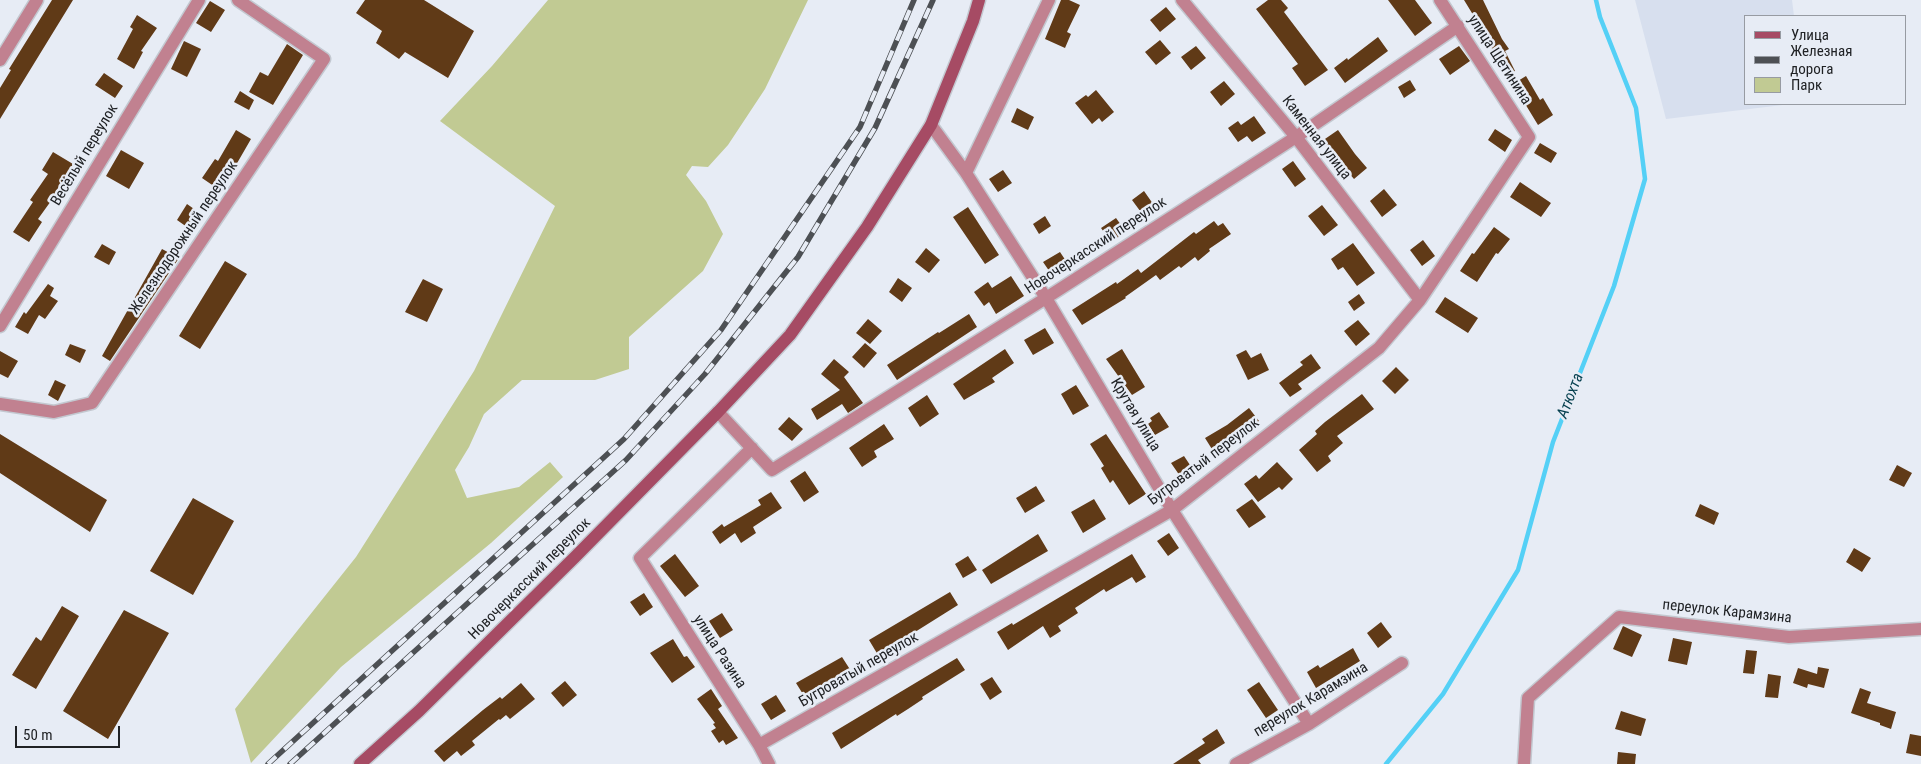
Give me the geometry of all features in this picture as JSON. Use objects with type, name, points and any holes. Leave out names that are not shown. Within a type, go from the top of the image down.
[{"type":"main road","name":"Новочеркасский переулок","points":[[360,764],[419,711],[576,556],[718,412],[790,335],[867,227],[931,125],[973,21],[979,0]]},
{"type":"street","points":[[0,60],[37,0]]},
{"type":"street","name":"Весёлый переулок","points":[[0,326],[199,0]]},
{"type":"street","name":"Железнодорожный переулок","points":[[0,404],[54,412],[92,403],[324,59],[238,0]]},
{"type":"street","points":[[966,173],[1049,0]]},
{"type":"street","name":"Каменная улица","points":[[1182,0],[1296,137],[1420,300]]},
{"type":"street","name":"улица Щетинина","points":[[1440,0],[1529,137]]},
{"type":"street","name":"Новочеркасский переулок","points":[[718,412],[772,470],[1046,298],[1296,137],[1458,26]]},
{"type":"street","name":"Крутая улица","points":[[931,125],[966,173],[1046,298],[1172,510],[1309,724]]},
{"type":"street","name":"Бугроватый переулок","points":[[759,745],[1172,510],[1379,348],[1420,300],[1529,137]]},
{"type":"street","name":"улица Разина","points":[[752,448],[640,558],[759,745],[769,764]]},
{"type":"street","name":"переулок Карамзина","points":[[1524,764],[1528,698],[1619,617],[1789,637],[1921,629]]},
{"type":"street","name":"переулок Карамзина","points":[[1236,764],[1309,724],[1402,663]]},
{"type":"shaded area","points":[[1635,0],[1792,0],[1794,15],[1744,15],[1744,105],[1783,105],[1666,119]]},
{"type":"green space","points":[[548,0],[808,0],[765,89],[728,145],[708,167],[692,166],[686,175],[706,201],[723,234],[703,271],[629,337],[629,369],[595,380],[522,380],[484,414],[469,447],[455,470],[467,498],[519,487],[550,462],[563,477],[491,543],[341,667],[251,763],[235,709],[356,557],[474,371],[555,206],[440,121],[492,66]]},
{"type":"building","points":[[52,0],[73,0],[0,119],[0,88],[11,70],[9,69]]},
{"type":"building","points":[[365,0],[424,0],[474,31],[448,78],[405,52],[399,59],[376,43],[382,31],[356,13]]},
{"type":"building","points":[[1061,0],[1069,0],[1080,5],[1067,32],[1071,34],[1065,48],[1045,39]]},
{"type":"building","points":[[1268,0],[1281,0],[1288,8],[1284,12],[1328,70],[1305,86],[1292,68],[1298,64],[1256,9]]},
{"type":"building","points":[[1388,0],[1415,0],[1432,23],[1415,36]]},
{"type":"building","points":[[1464,0],[1483,0],[1509,49],[1505,51],[1515,71],[1503,75],[1498,63],[1500,62]]},
{"type":"building","points":[[210,1],[225,10],[211,32],[196,23]]},
{"type":"building","points":[[1166,7],[1176,19],[1160,32],[1150,20]]},
{"type":"building","points":[[137,15],[157,28],[141,51],[143,52],[134,69],[117,59],[133,29],[130,27]]},
{"type":"building","points":[[1378,37],[1388,51],[1345,83],[1334,68],[1347,58],[1348,60]]},
{"type":"building","points":[[1160,40],[1171,53],[1156,65],[1145,52]]},
{"type":"building","points":[[184,41],[201,49],[187,77],[171,69]]},
{"type":"building","points":[[287,44],[303,55],[273,105],[249,92],[260,72],[268,76]]},
{"type":"building","points":[[1196,46],[1206,58],[1191,70],[1181,57]]},
{"type":"building","points":[[1459,46],[1470,61],[1450,75],[1439,59]]},
{"type":"building","points":[[104,73],[123,86],[115,98],[95,85]]},
{"type":"building","points":[[1526,76],[1540,100],[1543,98],[1553,115],[1538,125],[1513,84]]},
{"type":"building","points":[[1410,80],[1416,90],[1404,98],[1398,87]]},
{"type":"building","points":[[1224,81],[1235,94],[1221,106],[1210,92]]},
{"type":"building","points":[[1096,90],[1114,112],[1102,122],[1099,118],[1092,124],[1075,103],[1086,95],[1088,97]]},
{"type":"building","points":[[240,91],[254,100],[249,110],[234,102]]},
{"type":"building","points":[[1017,108],[1034,117],[1028,130],[1011,122]]},
{"type":"building","points":[[1254,116],[1266,133],[1252,142],[1247,136],[1238,142],[1228,128],[1238,121],[1241,125]]},
{"type":"building","points":[[1495,129],[1512,140],[1505,152],[1488,140]]},
{"type":"building","points":[[236,130],[251,139],[221,191],[202,178],[215,159],[218,161]]},
{"type":"building","points":[[1338,130],[1367,168],[1354,179],[1333,157],[1322,141]]},
{"type":"building","points":[[1540,143],[1557,153],[1551,163],[1534,153]]},
{"type":"building","points":[[121,150],[144,163],[129,189],[106,176]]},
{"type":"building","points":[[53,152],[73,164],[56,194],[38,219],[42,222],[29,242],[13,232],[33,202],[30,200],[48,174],[42,170]]},
{"type":"building","points":[[1293,161],[1306,179],[1295,187],[1282,169]]},
{"type":"building","points":[[1003,170],[1012,183],[998,192],[989,179]]},
{"type":"building","points":[[1520,182],[1551,203],[1541,217],[1510,197]]},
{"type":"building","points":[[1384,189],[1397,205],[1382,217],[1370,201]]},
{"type":"building","points":[[1144,191],[1158,211],[1146,219],[1132,200]]},
{"type":"building","points":[[187,204],[204,216],[194,232],[177,220]]},
{"type":"building","points":[[1322,205],[1338,225],[1324,236],[1308,216]]},
{"type":"building","points":[[968,207],[999,255],[985,264],[953,217]]},
{"type":"building","points":[[1045,216],[1051,226],[1039,234],[1033,224]]},
{"type":"building","points":[[1116,218],[1126,232],[1111,242],[1101,228]]},
{"type":"building","points":[[1214,221],[1218,226],[1223,223],[1231,234],[1209,249],[1210,251],[1198,261],[1195,257],[1181,268],[1179,266],[1160,280],[1156,275],[1126,298],[1082,325],[1072,310],[1116,282],[1117,284],[1138,269],[1141,273],[1194,232],[1196,234]]},
{"type":"building","points":[[1494,227],[1510,239],[1498,254],[1496,253],[1477,282],[1460,271],[1472,253],[1474,254]]},
{"type":"building","points":[[1423,240],[1435,256],[1422,266],[1410,250]]},
{"type":"building","points":[[1353,243],[1375,273],[1357,286],[1343,267],[1338,270],[1331,259]]},
{"type":"building","points":[[102,244],[116,252],[109,265],[94,257]]},
{"type":"building","points":[[926,248],[940,260],[929,273],[915,262]]},
{"type":"building","points":[[162,249],[179,258],[110,361],[102,356]]},
{"type":"building","points":[[1060,252],[1068,264],[1052,275],[1043,262]]},
{"type":"building","points":[[225,261],[247,274],[200,349],[179,336]]},
{"type":"building","points":[[1011,276],[1024,296],[996,314],[989,302],[984,306],[974,292],[988,282],[992,288]]},
{"type":"building","points":[[898,278],[912,288],[902,302],[889,292]]},
{"type":"building","points":[[423,279],[443,289],[427,322],[405,312]]},
{"type":"building","points":[[48,284],[54,288],[50,296],[58,301],[45,319],[39,315],[28,334],[15,327],[24,312],[26,314]]},
{"type":"building","points":[[1359,294],[1365,303],[1354,311],[1348,302]]},
{"type":"building","points":[[1445,297],[1478,318],[1468,333],[1435,312]]},
{"type":"building","points":[[969,314],[977,327],[897,380],[887,365]]},
{"type":"building","points":[[868,319],[882,331],[870,344],[856,333]]},
{"type":"building","points":[[1358,320],[1370,334],[1356,346],[1344,331]]},
{"type":"building","points":[[1045,328],[1054,343],[1033,355],[1024,340]]},
{"type":"building","points":[[865,343],[877,353],[864,368],[852,357]]},
{"type":"building","points":[[70,344],[86,350],[80,363],[65,355]]},
{"type":"building","points":[[1005,349],[1014,363],[992,378],[995,382],[964,400],[953,384]]},
{"type":"building","points":[[1122,349],[1145,387],[1132,395],[1106,359]]},
{"type":"building","points":[[1246,350],[1251,358],[1261,353],[1269,370],[1248,380],[1236,355]]},
{"type":"building","points":[[0,351],[18,361],[8,378],[0,374]]},
{"type":"building","points":[[1311,354],[1321,368],[1298,384],[1302,389],[1290,397],[1279,383],[1303,365],[1300,362]]},
{"type":"building","points":[[834,359],[849,372],[844,377],[863,403],[848,413],[842,404],[817,420],[811,409],[840,390],[821,374]]},
{"type":"building","points":[[1396,367],[1409,380],[1395,394],[1382,381]]},
{"type":"building","points":[[55,380],[66,385],[58,401],[48,395]]},
{"type":"building","points":[[1076,385],[1089,406],[1073,415],[1061,394]]},
{"type":"building","points":[[1362,394],[1374,409],[1337,436],[1343,443],[1328,456],[1331,461],[1317,472],[1299,450],[1317,434],[1315,431],[1325,422]]},
{"type":"building","points":[[927,395],[939,414],[920,427],[908,408]]},
{"type":"building","points":[[1249,408],[1259,421],[1215,454],[1205,438],[1227,425]]},
{"type":"building","points":[[1159,412],[1169,427],[1155,435],[1148,424],[1152,421],[1150,418]]},
{"type":"building","points":[[789,417],[803,429],[792,441],[778,429]]},
{"type":"building","points":[[884,424],[894,439],[874,451],[877,457],[862,467],[849,448]]},
{"type":"building","points":[[0,434],[107,500],[90,532],[0,473]]},
{"type":"building","points":[[1106,434],[1146,494],[1129,505],[1113,480],[1110,483],[1101,468],[1104,466],[1090,444]]},
{"type":"building","points":[[1184,456],[1192,468],[1180,476],[1171,463]]},
{"type":"building","points":[[1277,462],[1293,479],[1282,490],[1279,487],[1258,502],[1244,484],[1256,475],[1259,479]]},
{"type":"building","points":[[1897,465],[1912,473],[1904,487],[1889,480]]},
{"type":"building","points":[[805,471],[819,492],[804,502],[790,481]]},
{"type":"building","points":[[1036,486],[1045,501],[1025,513],[1016,498]]},
{"type":"building","points":[[771,492],[782,508],[753,527],[756,533],[741,543],[735,533],[720,544],[712,532],[722,524],[724,527],[761,505],[758,500]]},
{"type":"building","points":[[193,498],[234,521],[193,595],[150,571]]},
{"type":"building","points":[[1094,499],[1106,519],[1083,533],[1071,512]]},
{"type":"building","points":[[1252,499],[1266,517],[1249,528],[1236,510]]},
{"type":"building","points":[[1700,504],[1719,513],[1714,525],[1695,516]]},
{"type":"building","points":[[1169,533],[1179,548],[1168,556],[1157,541]]},
{"type":"building","points":[[1038,534],[1048,551],[991,584],[982,570]]},
{"type":"building","points":[[1854,548],[1871,558],[1862,572],[1846,562]]},
{"type":"building","points":[[675,554],[699,586],[685,597],[660,566]]},
{"type":"building","points":[[1132,554],[1146,577],[1136,583],[1132,577],[1106,592],[1104,589],[1075,608],[1078,613],[1058,626],[1061,631],[1050,638],[1043,626],[1008,650],[997,632],[1012,623],[1013,625]]},
{"type":"building","points":[[968,556],[977,570],[963,578],[955,564]]},
{"type":"building","points":[[950,592],[958,605],[915,632],[916,634],[904,641],[903,639],[878,655],[869,640]]},
{"type":"building","points":[[644,593],[653,607],[640,616],[630,602]]},
{"type":"building","points":[[62,606],[79,616],[36,689],[12,675],[36,637],[41,641]]},
{"type":"building","points":[[124,610],[169,633],[108,739],[63,711]]},
{"type":"building","points":[[722,613],[733,630],[720,638],[709,621]]},
{"type":"building","points":[[1381,622],[1392,637],[1378,648],[1367,633]]},
{"type":"building","points":[[1623,626],[1642,635],[1632,657],[1613,649]]},
{"type":"building","points":[[1673,638],[1692,642],[1687,665],[1668,661]]},
{"type":"building","points":[[673,639],[684,657],[687,656],[695,667],[672,683],[650,653]]},
{"type":"building","points":[[1353,648],[1360,661],[1316,688],[1307,672],[1318,665],[1320,668]]},
{"type":"building","points":[[1746,650],[1757,651],[1754,674],[1743,673]]},
{"type":"building","points":[[842,657],[851,671],[806,699],[796,683]]},
{"type":"building","points":[[957,658],[965,670],[922,697],[923,699],[908,709],[897,716],[896,714],[841,749],[832,733]]},
{"type":"building","points":[[1818,667],[1829,669],[1824,688],[1808,684],[1807,688],[1793,683],[1798,668],[1817,674]]},
{"type":"building","points":[[1768,674],[1781,676],[1778,698],[1765,697]]},
{"type":"building","points":[[992,677],[1002,692],[990,700],[980,684]]},
{"type":"building","points":[[565,681],[577,695],[563,707],[551,693]]},
{"type":"building","points":[[1259,682],[1278,710],[1266,718],[1247,690]]},
{"type":"building","points":[[521,683],[535,699],[510,719],[506,715],[499,719],[472,741],[475,745],[461,756],[457,751],[444,762],[434,751],[483,710],[500,697],[502,699]]},
{"type":"building","points":[[1860,688],[1871,692],[1867,703],[1896,712],[1891,729],[1851,713]]},
{"type":"building","points":[[711,689],[722,706],[718,709],[738,738],[726,745],[723,740],[719,743],[711,731],[716,728],[713,724],[715,723],[697,699]]},
{"type":"building","points":[[776,695],[786,711],[771,720],[761,704]]},
{"type":"building","points":[[1621,711],[1646,719],[1641,736],[1615,729]]},
{"type":"building","points":[[1217,729],[1225,743],[1198,760],[1201,764],[1173,764],[1205,743],[1202,739]]},
{"type":"building","points":[[1910,734],[1921,736],[1921,756],[1906,753]]},
{"type":"building","points":[[1618,752],[1636,754],[1635,764],[1617,764]]},
{"type":"waterway","name":"Атюхта","points":[[1386,764],[1443,694],[1518,570],[1553,442],[1614,286],[1645,179],[1636,108],[1600,17],[1596,0]]},
{"type":"railway","points":[[268,764],[624,439],[721,330],[860,127],[914,0]]},
{"type":"railway","points":[[290,764],[626,460],[705,374],[798,257],[875,128],[933,0]]}]
